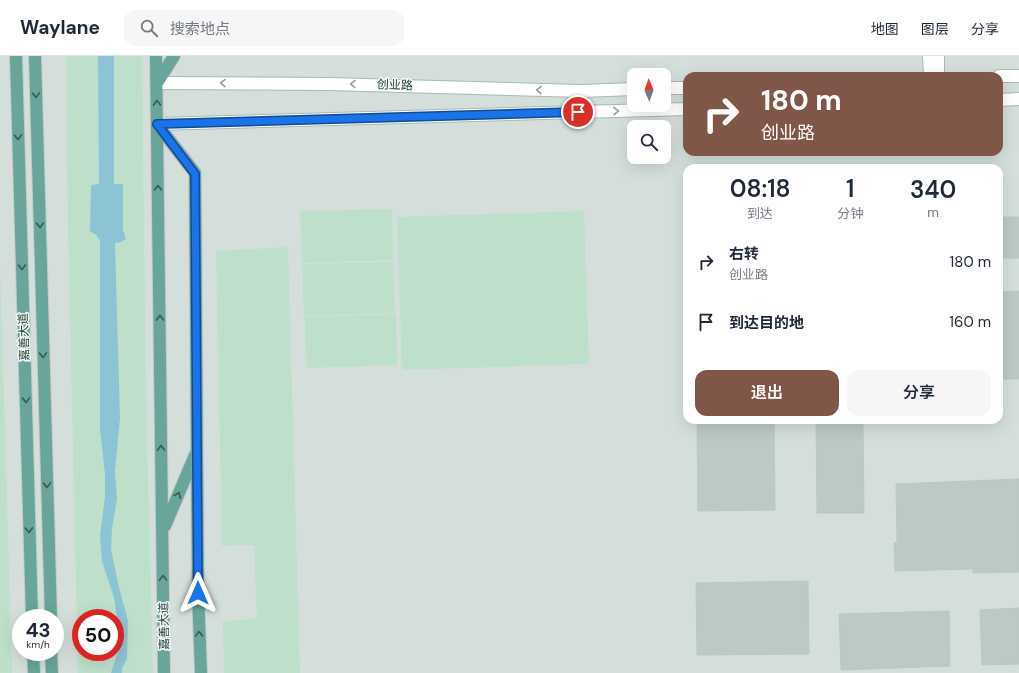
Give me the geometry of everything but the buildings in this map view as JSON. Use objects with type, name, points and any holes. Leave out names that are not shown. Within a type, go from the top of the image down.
[{"type":"main road","name":"嘉善大道","points":[[16,56],[32,609]]},
{"type":"main road","name":"嘉善大道","points":[[35,56],[50,609]]},
{"type":"main road","name":"嘉善大道","points":[[156,56],[164,673]]},
{"type":"main road","points":[[157,83],[174,56]]},
{"type":"main road","points":[[157,124],[195,174],[198,593],[201,673]]},
{"type":"main road","points":[[162,531],[197,450]]},
{"type":"main road","points":[[33,661],[34,673]]},
{"type":"main road","points":[[52,661],[52,673]]},
{"type":"street","points":[[929,56],[930,72]]},
{"type":"street","points":[[938,56],[938,72]]},
{"type":"street","points":[[1003,76],[1019,76]]},
{"type":"street","name":"创业路","points":[[157,83],[329,84],[581,91],[627,89]]},
{"type":"street","points":[[671,88],[683,88]]},
{"type":"street","points":[[1003,100],[1019,99]]},
{"type":"street","points":[[157,124],[683,109]]},
{"type":"shaded area","points":[[0,56],[1019,56],[1019,673],[0,673]]},
{"type":"green space","points":[[66,56],[142,56],[146,401],[153,673],[78,673],[78,661],[124,661],[124,609],[77,609],[68,228]]},
{"type":"green space","points":[[392,209],[393,260],[302,263],[300,211]]},
{"type":"green space","points":[[584,211],[589,364],[402,370],[397,217]]},
{"type":"green space","points":[[288,247],[300,673],[224,673],[223,621],[257,619],[254,545],[222,546],[216,251]]},
{"type":"green space","points":[[0,262],[12,673],[0,673]]},
{"type":"green space","points":[[393,262],[395,313],[304,316],[302,264]]},
{"type":"green space","points":[[396,314],[397,365],[306,368],[305,317]]},
{"type":"water","points":[[98,56],[114,56],[114,184],[123,184],[123,230],[126,239],[115,243],[120,418],[115,472],[117,499],[112,528],[111,549],[128,621],[127,659],[122,668],[122,673],[111,673],[115,661],[124,661],[124,609],[116,609],[114,598],[102,561],[100,536],[105,497],[105,474],[100,429],[100,241],[95,234],[90,232],[91,185],[99,184]]},
{"type":"route","points":[[198,593],[195,174],[157,124],[578,112]]}]
